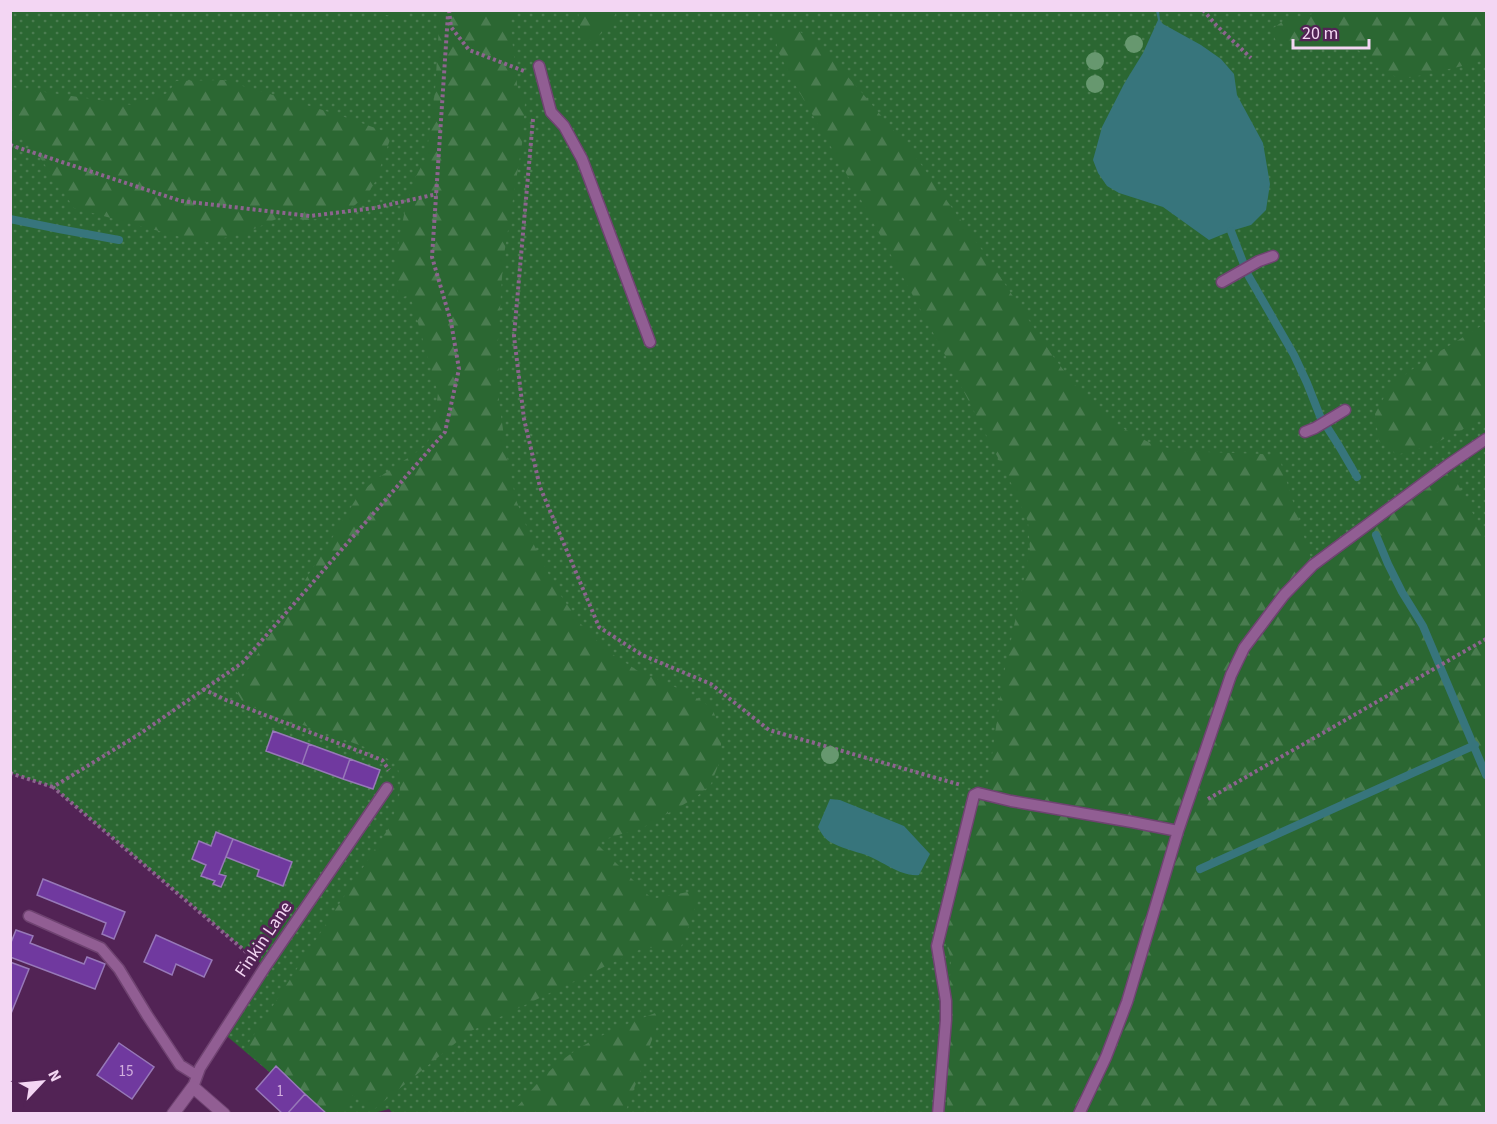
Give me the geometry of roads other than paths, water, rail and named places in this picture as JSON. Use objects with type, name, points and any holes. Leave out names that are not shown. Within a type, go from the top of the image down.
[{"type":"street","name":"Finkin Lane","points":[[173,1113],[194,1081]]},
{"type":"street","points":[[194,1081],[224,1113]]},
{"type":"lane","points":[[539,66],[551,112],[564,126],[582,159],[650,342]]},
{"type":"lane","points":[[1227,280],[1259,261],[1273,256]]},
{"type":"lane","points":[[1310,430],[1342,412]]},
{"type":"lane","points":[[1078,1113],[1106,1057],[1127,1002],[1178,831],[1231,675],[1244,648],[1284,595],[1313,565],[1486,439]]},
{"type":"lane","name":"Finkin Lane","points":[[194,1081],[265,967],[387,788]]},
{"type":"lane","points":[[938,1113],[946,1001],[937,946],[974,795],[978,793],[1178,831]]},
{"type":"lane","points":[[29,916],[101,948],[119,969],[180,1065],[194,1081]]},
{"type":"waterway","points":[[10,219],[119,240]]},
{"type":"waterway","points":[[1231,231],[1248,275],[1294,355],[1320,416],[1357,477]]},
{"type":"waterway","points":[[1376,535],[1402,592],[1423,626],[1486,775]]},
{"type":"waterway","points":[[1200,869],[1475,745]]}]
